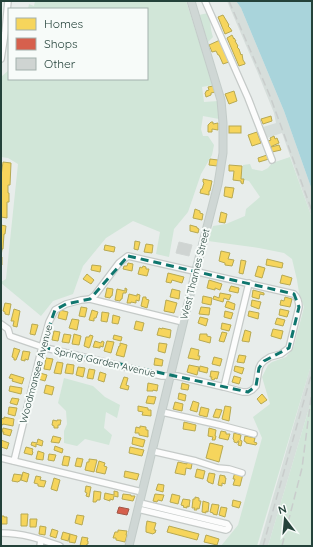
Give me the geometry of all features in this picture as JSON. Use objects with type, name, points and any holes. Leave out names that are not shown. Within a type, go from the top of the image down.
[{"type":"main road","name":"West Thames Street","points":[[129,546],[220,174],[223,153],[221,98],[191,1]]},
{"type":"street","points":[[1,60],[8,1]]},
{"type":"street","points":[[206,1],[248,98],[272,160]]},
{"type":"street","points":[[90,299],[95,295],[119,263],[128,256],[249,283],[224,386]]},
{"type":"street","name":"Spring Garden Avenue","points":[[1,324],[8,329],[10,336],[42,347],[162,376],[177,376],[248,392],[256,386],[259,368],[264,361],[270,357],[281,354],[289,348],[299,307],[298,297],[294,294],[249,283]]},
{"type":"street","points":[[90,299],[183,322]]},
{"type":"street","name":"Woodmansee Avenue","points":[[14,461],[49,322],[55,310],[66,304],[90,299]]},
{"type":"street","points":[[162,412],[254,434]]},
{"type":"street","points":[[152,451],[242,473]]},
{"type":"street","points":[[1,458],[142,492]]},
{"type":"street","points":[[139,506],[227,524],[229,528]]},
{"type":"street","points":[[1,533],[21,534],[41,543],[60,546]]},
{"type":"highlighted area","points":[[128,256],[294,294],[299,307],[289,348],[264,361],[259,368],[256,386],[248,392],[42,347],[55,310],[66,304],[90,299]]},
{"type":"shaded area","points":[[227,1],[236,1],[241,8],[284,111],[312,190],[312,218],[282,133],[267,138],[263,127],[276,123],[274,113]]},
{"type":"shaded area","points":[[312,361],[312,398],[268,546],[259,546]]},
{"type":"green space","points":[[35,1],[186,1],[213,85],[202,87],[204,102],[218,101],[219,119],[203,116],[201,129],[203,136],[208,136],[214,145],[212,155],[201,174],[188,212],[174,229],[169,257],[156,254],[160,232],[133,221],[106,238],[83,266],[73,294],[53,301],[41,316],[1,283],[6,279],[18,164],[8,158],[1,157],[1,77],[8,71],[8,80],[148,80],[148,8],[28,8],[29,4],[34,6]]},
{"type":"green space","points":[[208,13],[213,37],[208,42],[199,15]]},
{"type":"green space","points":[[290,157],[312,218],[312,362],[257,546],[221,546],[238,525],[262,438],[253,417],[270,404],[262,377],[268,365],[286,357],[292,350],[304,307],[299,293],[292,259],[284,253],[208,241],[213,226],[226,224],[245,216],[246,209],[260,197],[249,181],[241,179],[243,165],[250,164],[252,169],[262,171],[268,168],[272,163]]},
{"type":"green space","points":[[64,378],[93,386],[105,397],[120,405],[117,418],[106,412],[104,428],[112,435],[109,445],[85,439],[77,446],[64,443],[64,431],[67,424],[66,411],[58,403]]},
{"type":"green space","points":[[312,398],[312,546],[268,546]]},
{"type":"water","points":[[236,1],[312,1],[312,190],[284,111],[241,8]]},
{"type":"building: Homes","points":[[223,15],[232,31],[225,34],[218,17]]},
{"type":"building: Homes","points":[[232,35],[245,63],[239,66],[227,38]]},
{"type":"building: Homes","points":[[220,40],[229,62],[223,64],[219,55],[216,51],[212,52],[209,45]]},
{"type":"building: Homes","points":[[213,86],[215,92],[206,97],[205,93],[209,90],[208,87]]},
{"type":"building: Homes","points":[[234,91],[237,101],[229,104],[225,94]]},
{"type":"building: Homes","points":[[271,116],[272,121],[263,124],[261,119]]},
{"type":"building: Homes","points":[[213,122],[213,124],[218,123],[218,130],[212,129],[212,132],[208,132],[208,125]]},
{"type":"building: Homes","points":[[229,126],[241,126],[241,133],[229,133]]},
{"type":"building: Homes","points":[[257,132],[261,143],[252,146],[248,135]]},
{"type":"building: Homes","points":[[274,136],[275,139],[277,138],[279,143],[270,147],[268,141]]},
{"type":"building: Homes","points":[[279,145],[281,150],[272,152],[271,147]]},
{"type":"building: Homes","points":[[267,155],[269,159],[259,162],[258,158]]},
{"type":"building: Homes","points":[[210,159],[218,160],[217,166],[209,165]]},
{"type":"building: Homes","points":[[3,162],[11,163],[10,185],[8,185],[9,202],[7,202],[7,218],[1,217],[1,176]]},
{"type":"building: Homes","points":[[229,165],[242,166],[241,179],[244,179],[243,184],[241,181],[233,180],[234,171],[229,171]]},
{"type":"building: Homes","points":[[203,179],[212,181],[209,195],[200,193],[204,183]]},
{"type":"building: Homes","points":[[225,187],[234,188],[232,198],[224,196]]},
{"type":"building: Homes","points":[[195,209],[203,214],[202,220],[193,218]]},
{"type":"building: Homes","points":[[221,212],[227,214],[225,223],[219,222]]},
{"type":"building: Homes","points":[[1,225],[6,226],[1,257]]},
{"type":"building: Homes","points":[[190,225],[199,229],[198,233],[190,231]]},
{"type":"building: Homes","points":[[135,241],[140,242],[138,250],[134,249]]},
{"type":"building: Homes","points":[[146,244],[153,245],[152,253],[144,252]]},
{"type":"building: Homes","points":[[105,245],[115,247],[114,252],[104,250]]},
{"type":"building: Homes","points":[[221,251],[230,253],[228,259],[234,260],[232,266],[225,265],[225,263],[219,261]]},
{"type":"building: Homes","points":[[267,259],[283,263],[282,268],[266,265]]},
{"type":"building: Homes","points":[[241,260],[246,261],[243,274],[239,273]]},
{"type":"building: Homes","points":[[128,263],[133,264],[132,271],[123,269]]},
{"type":"building: Homes","points":[[92,265],[101,266],[100,272],[91,270]]},
{"type":"building: Homes","points":[[143,266],[146,267],[146,269],[149,269],[147,276],[138,274],[140,267],[142,268]]},
{"type":"building: Homes","points":[[258,266],[265,268],[262,278],[255,276]]},
{"type":"building: Homes","points":[[168,273],[184,277],[182,283],[172,280],[171,283],[166,282]]},
{"type":"building: Homes","points":[[87,274],[94,280],[91,284],[83,279]]},
{"type":"building: Homes","points":[[282,275],[292,278],[290,285],[280,283]]},
{"type":"building: Homes","points":[[209,280],[222,284],[220,290],[215,288],[215,290],[207,288]]},
{"type":"building: Homes","points":[[231,286],[239,288],[238,293],[229,291]]},
{"type":"building: Homes","points":[[107,288],[113,289],[112,296],[110,298],[105,297]]},
{"type":"building: Homes","points":[[125,288],[127,289],[126,293],[123,293],[122,299],[120,301],[115,300],[117,289],[125,291]]},
{"type":"building: Homes","points":[[172,289],[180,291],[179,299],[170,297]]},
{"type":"building: Homes","points":[[253,290],[264,293],[264,295],[260,294],[259,299],[252,297]]},
{"type":"building: Homes","points":[[220,293],[231,295],[229,300],[224,298],[223,302],[213,299],[214,296],[219,298]]},
{"type":"building: Homes","points":[[129,294],[137,296],[137,294],[140,295],[139,301],[136,300],[136,303],[127,303]]},
{"type":"building: Homes","points":[[203,296],[212,298],[211,305],[202,303]]},
{"type":"building: Homes","points":[[143,297],[146,297],[146,299],[149,300],[147,308],[141,306]]},
{"type":"building: Homes","points":[[285,297],[292,299],[290,307],[280,305],[281,300],[284,301]]},
{"type":"building: Homes","points":[[166,300],[177,303],[174,313],[164,311]]},
{"type":"building: Homes","points":[[252,300],[261,302],[259,309],[251,306]]},
{"type":"building: Homes","points":[[227,301],[235,304],[234,310],[225,307]]},
{"type":"building: Homes","points":[[5,303],[11,304],[9,315],[5,314],[3,311]]},
{"type":"building: Homes","points":[[81,307],[87,308],[85,317],[79,316]]},
{"type":"building: Homes","points":[[201,307],[210,308],[209,315],[199,314]]},
{"type":"building: Homes","points":[[14,309],[20,311],[17,327],[13,326],[14,321],[11,321]]},
{"type":"building: Homes","points":[[280,309],[289,311],[287,317],[279,315]]},
{"type":"building: Homes","points":[[60,310],[68,312],[66,320],[58,318]]},
{"type":"building: Homes","points":[[92,310],[98,312],[96,318],[94,318],[94,321],[89,320]]},
{"type":"building: Homes","points":[[225,311],[233,313],[231,319],[224,317]]},
{"type":"building: Homes","points":[[249,311],[259,313],[258,319],[248,316]]},
{"type":"building: Homes","points":[[102,312],[109,313],[107,322],[101,321]]},
{"type":"building: Homes","points":[[113,315],[120,317],[118,324],[112,323]]},
{"type":"building: Homes","points":[[200,317],[208,319],[206,326],[198,323]]},
{"type":"building: Homes","points":[[277,318],[285,320],[283,326],[275,324]]},
{"type":"building: Homes","points":[[72,319],[79,320],[77,330],[69,328]]},
{"type":"building: Homes","points":[[136,321],[144,323],[142,331],[134,329]]},
{"type":"building: Homes","points":[[222,323],[231,325],[229,331],[221,329]]},
{"type":"building: Homes","points":[[32,324],[38,325],[35,335],[30,334]]},
{"type":"building: Homes","points":[[159,328],[171,330],[170,338],[157,335]]},
{"type":"building: Homes","points":[[273,329],[283,331],[281,339],[271,336]]},
{"type":"building: Homes","points":[[245,330],[251,332],[249,342],[242,341]]},
{"type":"building: Homes","points":[[54,331],[60,332],[58,341],[52,340]]},
{"type":"building: Homes","points":[[222,332],[227,333],[224,342],[219,341]]},
{"type":"building: Homes","points":[[64,334],[71,335],[69,343],[62,342]]},
{"type":"building: Homes","points":[[74,334],[81,336],[79,345],[72,344]]},
{"type":"building: Homes","points":[[200,334],[207,334],[207,336],[211,337],[210,343],[199,340]]},
{"type":"building: Homes","points":[[90,335],[93,336],[89,348],[84,346],[86,337],[89,337]]},
{"type":"building: Homes","points":[[114,335],[122,337],[121,341],[113,339]]},
{"type":"building: Homes","points":[[95,341],[101,343],[102,341],[104,342],[103,347],[93,347]]},
{"type":"building: Homes","points":[[107,341],[114,342],[111,353],[104,351]]},
{"type":"building: Homes","points":[[120,343],[127,345],[124,357],[116,355]]},
{"type":"building: Homes","points":[[159,343],[167,344],[165,353],[158,351]]},
{"type":"building: Homes","points":[[14,348],[20,350],[16,360],[12,357]]},
{"type":"building: Homes","points":[[191,348],[199,350],[199,360],[188,358]]},
{"type":"building: Homes","points":[[23,351],[30,352],[28,360],[21,360]]},
{"type":"building: Homes","points":[[239,355],[246,356],[244,363],[237,362]]},
{"type":"building: Homes","points":[[214,357],[222,359],[220,366],[212,364]]},
{"type":"building: Homes","points":[[46,358],[53,359],[50,370],[44,369]]},
{"type":"building: Homes","points":[[155,358],[163,360],[162,366],[154,365]]},
{"type":"building: Homes","points":[[57,362],[63,363],[61,374],[54,373]]},
{"type":"building: Homes","points":[[67,364],[74,365],[73,374],[65,373]]},
{"type":"building: Homes","points":[[189,365],[199,367],[197,375],[187,372]]},
{"type":"building: Homes","points":[[200,366],[208,368],[207,373],[199,371]]},
{"type":"building: Homes","points":[[235,366],[244,368],[242,374],[234,371]]},
{"type":"building: Homes","points":[[78,367],[85,368],[83,377],[76,375]]},
{"type":"building: Homes","points":[[89,369],[95,370],[93,379],[87,378]]},
{"type":"building: Homes","points":[[211,371],[219,372],[217,379],[211,379]]},
{"type":"building: Homes","points":[[100,372],[106,374],[104,382],[98,380]]},
{"type":"building: Homes","points":[[40,373],[47,375],[45,381],[38,379]]},
{"type":"building: Homes","points":[[11,374],[24,378],[22,384],[12,381],[13,379],[9,378]]},
{"type":"building: Homes","points":[[234,376],[241,378],[239,384],[232,382]]},
{"type":"building: Homes","points":[[124,377],[128,378],[126,385],[129,386],[128,390],[120,388]]},
{"type":"building: Homes","points":[[148,383],[158,385],[157,391],[147,391]]},
{"type":"building: Homes","points":[[182,383],[189,385],[188,390],[181,389]]},
{"type":"building: Homes","points":[[46,385],[54,387],[52,395],[44,393]]},
{"type":"building: Homes","points":[[10,386],[22,388],[21,394],[9,391]]},
{"type":"building: Homes","points":[[179,393],[186,395],[185,401],[178,399]]},
{"type":"building: Homes","points":[[262,394],[267,400],[261,404],[257,399]]},
{"type":"building: Homes","points":[[148,396],[156,397],[154,404],[146,403]]},
{"type":"building: Homes","points":[[12,398],[19,399],[17,405],[10,403]]},
{"type":"building: Homes","points":[[193,401],[199,403],[197,412],[190,410]]},
{"type":"building: Homes","points":[[175,402],[183,404],[182,411],[173,409]]},
{"type":"building: Homes","points":[[138,406],[151,410],[151,416],[142,415],[143,412],[138,411]]},
{"type":"building: Homes","points":[[225,406],[231,407],[229,421],[222,419]]},
{"type":"building: Homes","points":[[9,407],[17,408],[15,416],[8,414]]},
{"type":"building: Homes","points":[[201,407],[209,409],[207,417],[199,415]]},
{"type":"building: Homes","points":[[216,409],[222,410],[219,418],[213,417]]},
{"type":"building: Homes","points":[[4,417],[14,419],[13,426],[1,424],[1,418],[4,419]]},
{"type":"building: Homes","points":[[53,420],[61,420],[58,428],[54,428],[52,425]]},
{"type":"building: Homes","points":[[184,422],[196,425],[195,431],[183,429]]},
{"type":"building: Homes","points":[[140,426],[146,427],[146,430],[148,430],[148,437],[135,433],[136,427],[140,428]]},
{"type":"building: Homes","points":[[3,428],[12,430],[10,436],[3,434]]},
{"type":"building: Homes","points":[[209,428],[216,430],[215,440],[212,440],[213,437],[208,436]]},
{"type":"building: Homes","points":[[221,431],[226,432],[226,434],[230,434],[228,440],[219,438]]},
{"type":"building: Homes","points":[[234,433],[241,435],[241,446],[238,445],[239,441],[237,443],[234,442]]},
{"type":"building: Homes","points":[[53,436],[61,438],[59,443],[51,442]]},
{"type":"building: Homes","points":[[245,436],[255,438],[254,442],[257,443],[256,445],[246,443],[244,441]]},
{"type":"building: Homes","points":[[133,437],[145,440],[143,447],[132,444]]},
{"type":"building: Homes","points":[[38,439],[43,441],[42,446],[36,444],[36,447],[31,445],[32,442],[37,443]]},
{"type":"building: Homes","points":[[1,440],[9,443],[7,449],[1,447]]},
{"type":"building: Homes","points":[[210,443],[223,446],[219,462],[206,458]]},
{"type":"building: Homes","points":[[55,446],[63,449],[62,453],[54,450]]},
{"type":"building: Homes","points":[[26,447],[33,449],[32,455],[24,453]]},
{"type":"building: Homes","points":[[130,447],[144,450],[142,456],[129,453]]},
{"type":"building: Homes","points":[[38,451],[44,453],[43,460],[36,459]]},
{"type":"building: Homes","points":[[49,454],[56,455],[54,461],[48,460]]},
{"type":"building: Homes","points":[[64,456],[70,457],[68,466],[62,465]]},
{"type":"building: Homes","points":[[77,458],[83,459],[81,467],[75,466]]},
{"type":"building: Homes","points":[[89,459],[97,460],[94,472],[85,470]]},
{"type":"building: Homes","points":[[99,461],[105,463],[104,466],[107,467],[105,474],[96,472]]},
{"type":"building: Homes","points":[[178,462],[187,464],[187,462],[192,464],[191,469],[186,468],[185,475],[175,473]]},
{"type":"building: Homes","points":[[197,469],[205,471],[203,479],[195,477]]},
{"type":"building: Homes","points":[[125,471],[139,474],[137,480],[124,477]]},
{"type":"building: Homes","points":[[23,472],[29,474],[27,482],[21,480]]},
{"type":"building: Homes","points":[[235,472],[243,474],[240,486],[233,485]]},
{"type":"building: Homes","points":[[209,473],[215,474],[213,484],[207,481]]},
{"type":"building: Homes","points":[[14,474],[22,475],[20,481],[12,481]]},
{"type":"building: Homes","points":[[220,475],[225,476],[226,478],[225,484],[222,483],[222,486],[218,485]]},
{"type":"building: Homes","points":[[36,476],[41,477],[40,480],[46,481],[44,487],[38,486],[38,484],[34,483]]},
{"type":"building: Homes","points":[[54,478],[60,480],[57,491],[51,489]]},
{"type":"building: Homes","points":[[158,484],[164,485],[163,492],[156,490]]},
{"type":"building: Homes","points":[[86,486],[91,487],[89,497],[86,496]]},
{"type":"building: Homes","points":[[94,491],[101,492],[100,500],[97,500],[96,502],[93,502]]},
{"type":"building: Homes","points":[[114,491],[118,492],[118,497],[114,496],[113,500],[110,499],[110,501],[104,499],[105,493],[114,495]]},
{"type":"building: Homes","points":[[123,494],[135,496],[133,501],[122,499]]},
{"type":"building: Homes","points":[[155,494],[164,495],[162,501],[153,501]]},
{"type":"building: Homes","points":[[172,494],[180,496],[178,504],[170,502]]},
{"type":"building: Homes","points":[[195,497],[199,498],[199,501],[201,501],[199,509],[197,508],[197,510],[192,508],[193,499],[195,499]]},
{"type":"building: Homes","points":[[183,499],[190,500],[189,507],[183,507],[184,506],[181,505]]},
{"type":"building: Homes","points":[[233,500],[241,502],[239,508],[232,506]]},
{"type":"building: Homes","points":[[203,501],[209,503],[208,512],[206,511],[206,513],[202,512]]},
{"type":"building: Homes","points":[[212,504],[219,505],[217,515],[210,512]]},
{"type":"building: Homes","points":[[221,507],[227,508],[225,517],[219,515]]},
{"type":"building: Homes","points":[[21,514],[28,514],[27,526],[21,526]]},
{"type":"building: Homes","points":[[77,515],[84,516],[82,525],[75,523]]},
{"type":"building: Homes","points":[[1,516],[7,517],[7,524],[1,524]]},
{"type":"building: Homes","points":[[30,519],[37,519],[36,527],[30,527]]},
{"type":"building: Homes","points":[[147,521],[156,523],[154,530],[156,530],[155,533],[153,534],[146,532]]},
{"type":"building: Homes","points":[[40,526],[46,527],[45,535],[39,534]]},
{"type":"building: Homes","points":[[169,526],[199,534],[197,540],[167,532]]},
{"type":"building: Homes","points":[[52,529],[58,531],[56,538],[50,536]]},
{"type":"building: Homes","points":[[118,530],[127,531],[125,542],[113,538],[115,532],[118,532]]},
{"type":"building: Homes","points":[[63,532],[70,534],[68,541],[61,539]]},
{"type":"building: Homes","points":[[70,534],[77,536],[75,543],[69,542]]},
{"type":"building: Homes","points":[[206,535],[219,539],[217,545],[204,542]]},
{"type":"building: Homes","points":[[82,537],[88,538],[88,544],[86,546],[80,546]]},
{"type":"building: Shops","points":[[119,507],[129,509],[127,515],[117,513]]},
{"type":"building: Other","points":[[179,242],[192,245],[189,256],[176,253]]},
{"type":"railway","points":[[229,1],[270,96],[312,211]]},
{"type":"railway","points":[[263,546],[312,372]]},
{"type":"railway","points":[[282,546],[302,468],[312,390]]}]
